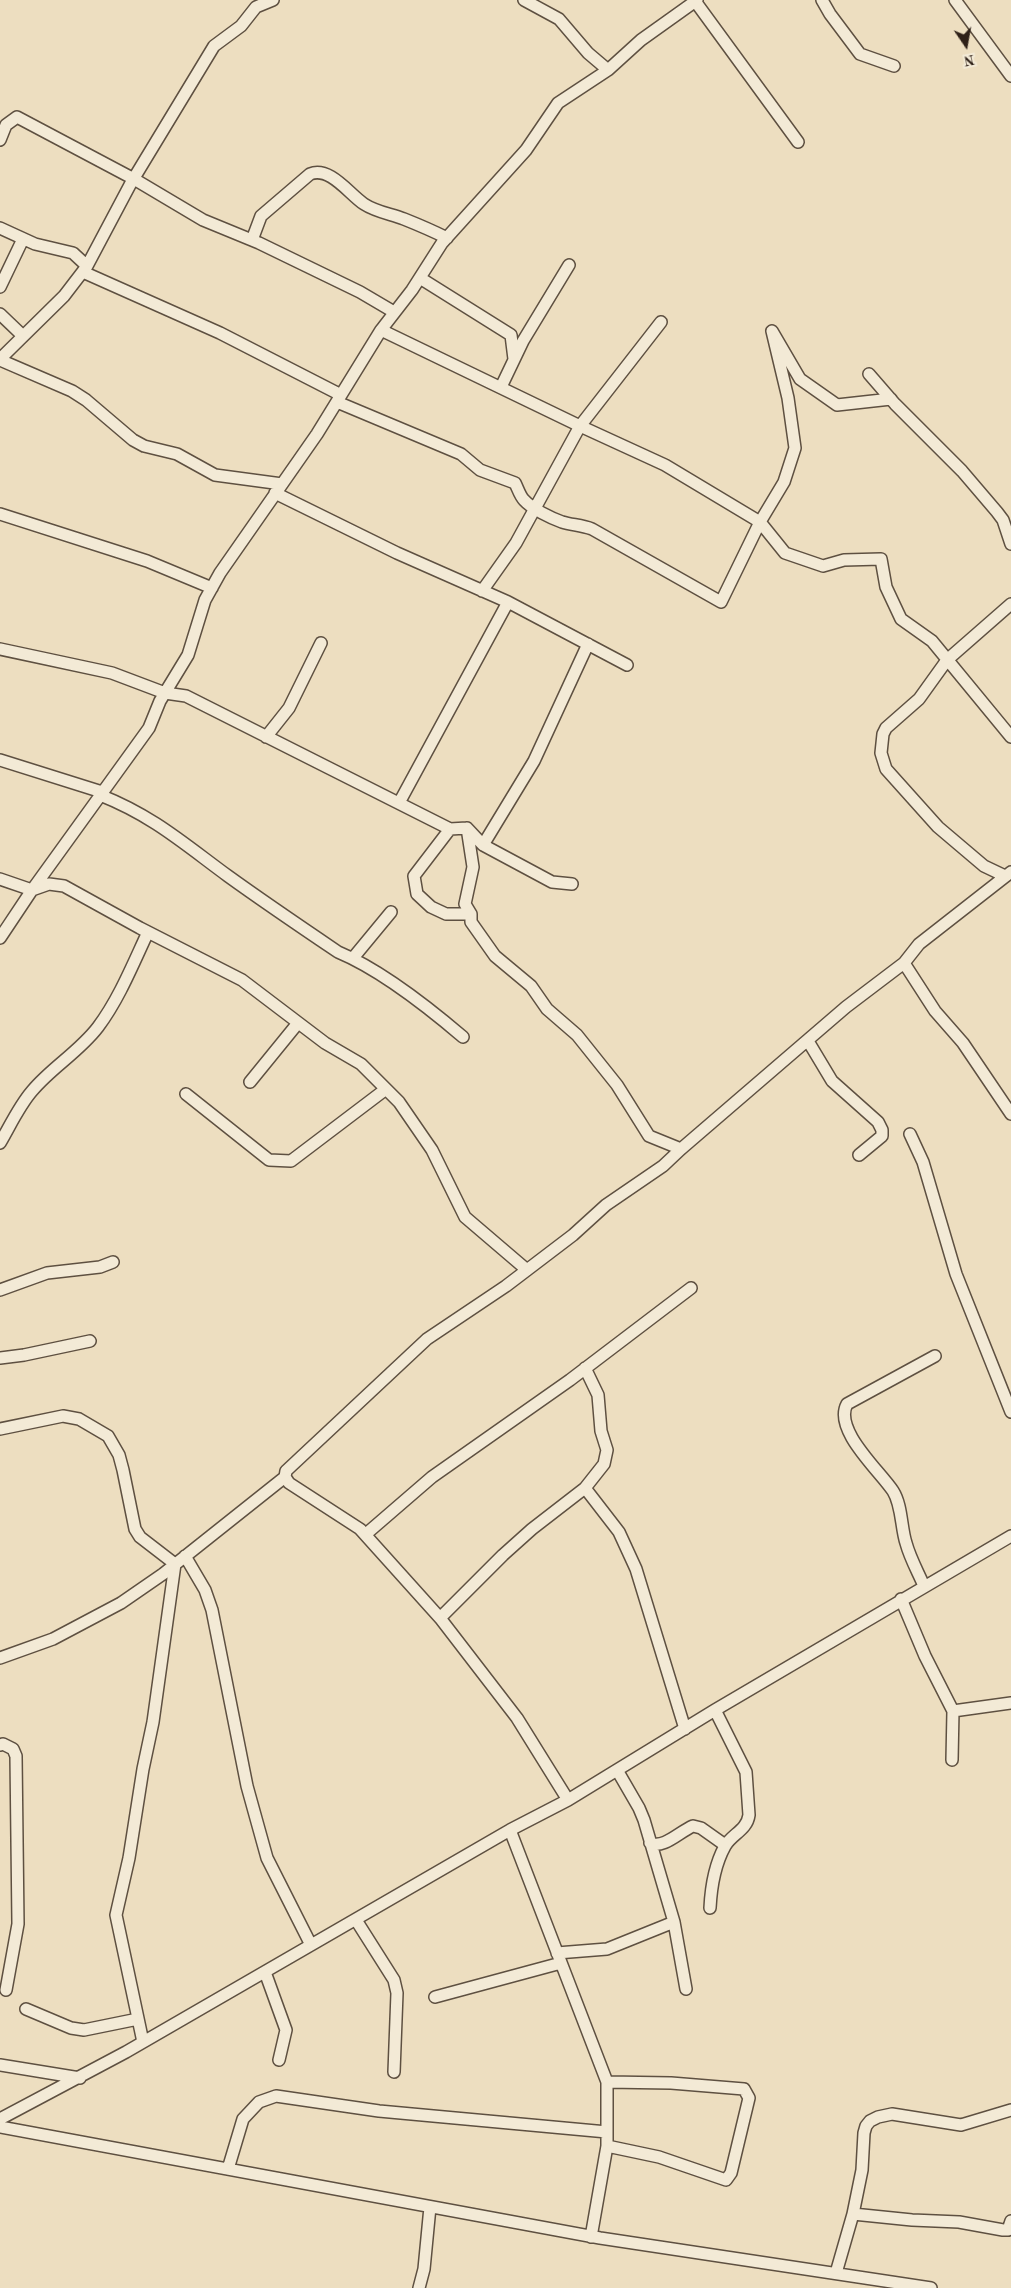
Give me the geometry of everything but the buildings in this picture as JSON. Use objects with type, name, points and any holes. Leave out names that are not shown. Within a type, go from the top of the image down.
[{"type":"street","points":[[273,0],[256,7],[242,26],[214,46],[134,179],[85,269],[64,296],[0,360],[72,391],[86,400],[133,440],[144,446],[176,454],[215,475],[279,489],[397,554],[508,602],[628,665]]},
{"type":"street","points":[[524,0],[559,19],[588,53],[608,70]]},
{"type":"street","points":[[0,938],[32,890],[150,728],[165,693],[188,655],[205,600],[339,399],[381,330],[447,238],[526,150],[558,103],[608,70],[641,40],[696,0],[798,142]]},
{"type":"street","points":[[822,0],[830,14],[860,54],[894,66]]},
{"type":"street","points":[[955,0],[1011,76]]},
{"type":"street","points":[[0,140],[6,125],[17,117],[134,179],[204,220],[252,240],[360,292],[394,312]]},
{"type":"street","points":[[252,240],[260,216],[310,174],[316,172],[325,173],[364,204],[447,238]]},
{"type":"street","points":[[0,228],[46,248],[73,253],[85,269],[220,333],[339,399],[461,454],[480,470],[515,483],[523,499],[534,507],[561,521],[580,524],[592,529],[721,602],[760,522],[784,482],[795,448],[788,398],[772,331],[800,380],[837,405],[891,399]]},
{"type":"street","points":[[0,287],[23,239]]},
{"type":"street","points":[[501,387],[523,340],[569,265]]},
{"type":"street","points":[[420,278],[510,335],[514,359]]},
{"type":"street","points":[[0,314],[23,336]]},
{"type":"street","points":[[482,590],[516,543],[580,426],[661,322]]},
{"type":"street","points":[[381,330],[665,465],[760,522],[785,553],[823,566],[844,560],[881,559],[886,587],[901,619],[932,641],[1011,737]]},
{"type":"street","points":[[869,374],[962,471],[1004,520],[1011,544]]},
{"type":"street","points":[[0,514],[147,561],[212,588]]},
{"type":"street","points":[[399,803],[508,602]]},
{"type":"street","points":[[1008,874],[984,866],[938,828],[886,769],[881,753],[882,734],[886,728],[919,700],[947,660],[1011,604]]},
{"type":"street","points":[[266,737],[289,708],[321,643]]},
{"type":"street","points":[[483,845],[534,761],[588,644]]},
{"type":"street","points":[[0,649],[112,673],[165,693],[186,696],[450,829],[467,828]]},
{"type":"street","points":[[0,760],[101,794],[157,822],[338,952],[353,958],[431,1010],[463,1037]]},
{"type":"street","points":[[467,828],[483,845],[552,882],[572,884]]},
{"type":"street","points":[[467,828],[473,867],[465,904],[471,914],[471,922],[495,956],[531,986],[548,1009],[577,1035],[617,1085],[649,1136],[680,1149]]},
{"type":"street","points":[[450,829],[414,876],[417,894],[431,907],[446,914],[471,914]]},
{"type":"street","points":[[0,1658],[53,1639],[121,1603],[175,1564],[285,1477],[286,1471],[427,1339],[506,1286],[573,1235],[606,1205],[663,1166],[680,1149],[846,1007],[904,963],[919,944],[1008,874]]},
{"type":"street","points":[[0,879],[32,890],[49,884],[64,886],[242,980],[325,1043],[361,1064],[399,1102],[432,1150],[465,1217],[527,1270]]},
{"type":"street","points":[[353,958],[391,912]]},
{"type":"street","points":[[0,1143],[32,1091],[51,1071],[81,1047],[99,1026],[117,996],[148,932]]},
{"type":"street","points":[[904,963],[935,1011],[963,1044],[1011,1114]]},
{"type":"street","points":[[250,1082],[298,1023]]},
{"type":"street","points":[[808,1041],[832,1081],[878,1122],[882,1130],[882,1136],[859,1155]]},
{"type":"street","points":[[186,1094],[269,1160],[292,1161],[386,1089]]},
{"type":"street","points":[[910,1134],[923,1162],[956,1274],[1011,1412]]},
{"type":"street","points":[[0,1290],[47,1273],[100,1267],[114,1262]]},
{"type":"street","points":[[366,1534],[432,1477],[584,1368],[691,1288]]},
{"type":"street","points":[[0,1358],[38,1353],[90,1341]]},
{"type":"street","points":[[924,1586],[906,1544],[894,1494],[862,1454],[850,1432],[844,1417],[844,1410],[847,1404],[935,1356]]},
{"type":"street","points":[[440,1618],[518,1542],[586,1488],[604,1464],[607,1450],[601,1431],[597,1390],[584,1368]]},
{"type":"street","points":[[0,1428],[64,1416],[80,1419],[108,1436],[123,1470],[135,1529],[140,1537],[175,1564]]},
{"type":"street","points":[[285,1477],[289,1483],[366,1534],[440,1618],[517,1718],[568,1800]]},
{"type":"street","points":[[586,1488],[619,1532],[636,1569],[685,1729]]},
{"type":"street","points":[[0,2119],[80,2078],[510,1830],[568,1800],[901,1599],[1011,1536]]},
{"type":"street","points":[[185,1556],[205,1590],[212,1610],[248,1786],[267,1858],[311,1945]]},
{"type":"street","points":[[143,2042],[116,1915],[129,1858],[143,1769],[153,1722],[175,1564]]},
{"type":"street","points":[[901,1599],[925,1656],[953,1711],[952,1760]]},
{"type":"street","points":[[953,1711],[1011,1703]]},
{"type":"street","points":[[710,1908],[711,1887],[725,1845],[748,1822],[748,1781],[746,1772],[715,1710]]},
{"type":"street","points":[[0,1745],[4,1744],[13,1749],[16,1756],[18,1924],[6,1990]]},
{"type":"street","points":[[617,1770],[639,1808],[650,1842],[674,1922],[686,1989]]},
{"type":"street","points":[[650,1842],[656,1845],[663,1844],[693,1826],[701,1828],[725,1845]]},
{"type":"street","points":[[510,1830],[607,2082],[606,2146],[591,2236]]},
{"type":"street","points":[[356,1920],[394,1980],[396,1993],[394,2072]]},
{"type":"street","points":[[435,1997],[559,1958],[607,1949],[674,1922]]},
{"type":"street","points":[[265,1972],[286,2030],[279,2060]]},
{"type":"street","points":[[26,2009],[71,2028],[84,2030],[138,2019]]},
{"type":"street","points":[[0,2064],[80,2078]]},
{"type":"street","points":[[606,2146],[659,2157],[726,2180],[732,2173],[749,2098],[744,2089],[671,2083],[607,2082]]},
{"type":"street","points":[[228,2169],[244,2119],[259,2102],[276,2096],[378,2111],[607,2132]]},
{"type":"street","points":[[836,2273],[853,2214],[862,2170],[864,2133],[870,2121],[892,2114],[961,2125],[1011,2110]]},
{"type":"street","points":[[0,2127],[591,2236],[931,2288]]},
{"type":"street","points":[[419,2288],[424,2269],[430,2207]]},
{"type":"street","points":[[853,2214],[959,2222],[1003,2230],[1008,2230],[1011,2221]]}]
